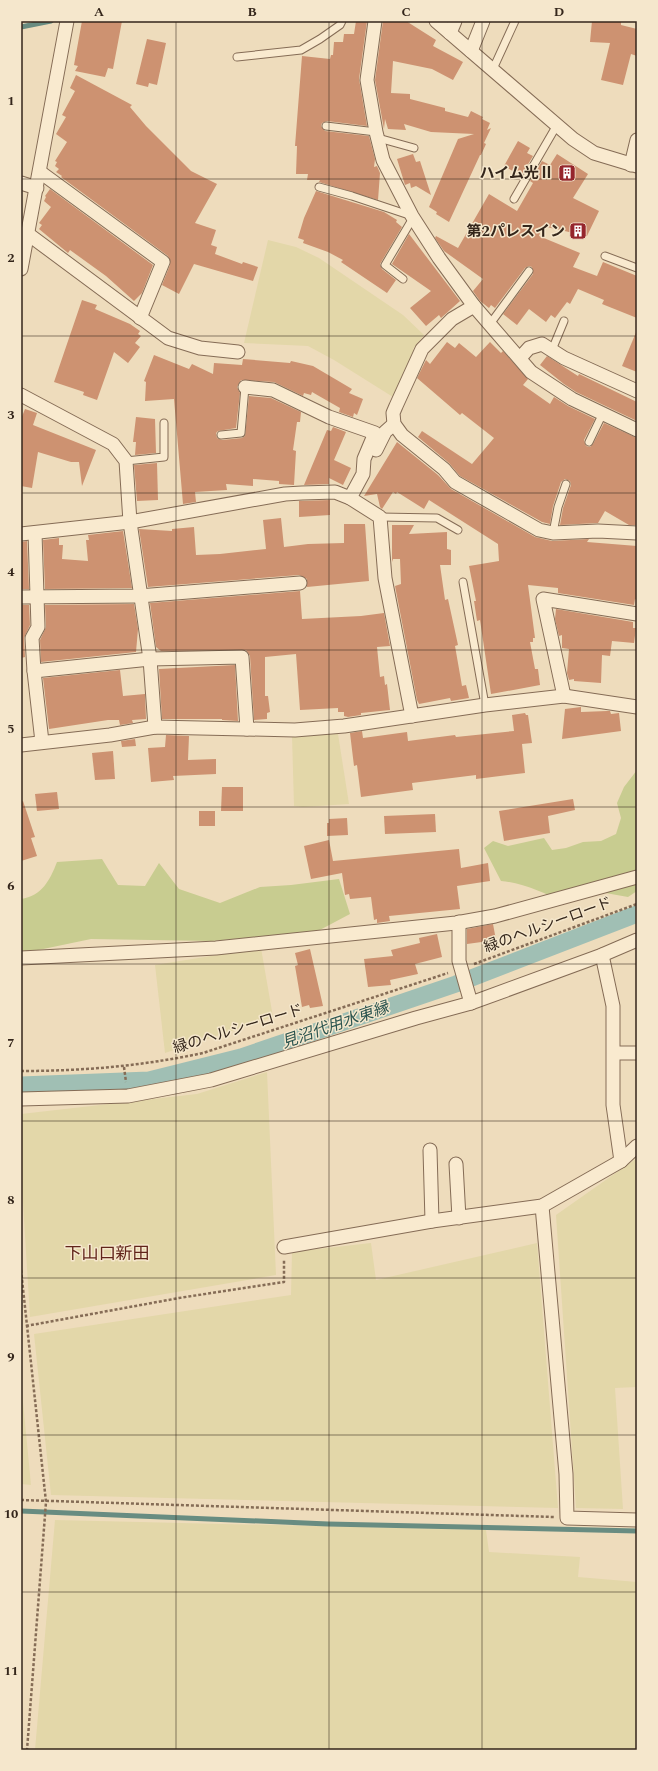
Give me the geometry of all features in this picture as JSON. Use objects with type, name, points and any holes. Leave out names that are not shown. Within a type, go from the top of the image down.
[{"type":"street","points":[[21,269],[67,21]]},
{"type":"street","points":[[375,21],[368,80],[377,135],[383,160],[413,217],[439,258],[474,306],[531,372],[572,399],[637,430]]},
{"type":"street","points":[[436,21],[573,139],[594,153],[634,166],[637,140]]},
{"type":"street","points":[[450,33],[455,21]]},
{"type":"street","points":[[471,51],[483,21]]},
{"type":"street","points":[[40,172],[163,262],[140,318]]},
{"type":"street","points":[[21,183],[37,188]]},
{"type":"street","points":[[28,234],[168,338],[200,348],[238,352]]},
{"type":"street","points":[[474,306],[452,319],[422,349],[393,413],[394,424],[402,435],[444,469],[455,482],[539,530],[553,533],[598,531],[637,533]]},
{"type":"street","points":[[520,358],[529,348],[542,344],[564,358],[637,391]]},
{"type":"street","points":[[245,387],[273,390],[329,416],[375,433],[364,459],[363,474]]},
{"type":"street","points":[[21,398],[113,444],[126,461],[130,522],[150,659],[155,727]]},
{"type":"street","points":[[350,498],[385,432],[394,424]]},
{"type":"street","points":[[21,534],[35,534],[130,522],[285,494],[335,492],[350,498],[380,516],[385,578],[412,716]]},
{"type":"street","points":[[35,534],[38,627],[27,636],[34,671],[42,742]]},
{"type":"street","points":[[21,597],[140,596],[300,583]]},
{"type":"street","points":[[564,696],[543,599],[637,614]]},
{"type":"street","points":[[34,671],[150,659],[242,657],[246,728]]},
{"type":"street","points":[[21,745],[110,735],[155,727],[296,730],[344,726],[485,705],[564,696],[637,707]]},
{"type":"street","points":[[21,958],[216,948],[459,922],[495,916],[637,877]]},
{"type":"street","points":[[459,922],[458,971],[470,998]]},
{"type":"street","points":[[21,1099],[128,1096],[211,1080],[416,1018],[470,998],[602,955],[637,940]]},
{"type":"street","points":[[602,955],[613,1006],[613,1105],[621,1161]]},
{"type":"street","points":[[614,1053],[637,1053]]},
{"type":"street","points":[[284,1247],[432,1222],[542,1206],[621,1161],[637,1146]]},
{"type":"street","points":[[430,1150],[432,1222]]},
{"type":"street","points":[[456,1164],[459,1218]]},
{"type":"street","points":[[542,1206],[566,1474],[567,1518],[637,1520]]},
{"type":"lane","points":[[237,57],[301,50],[340,25],[342,21]]},
{"type":"lane","points":[[493,69],[515,21]]},
{"type":"lane","points":[[514,199],[557,125]]},
{"type":"lane","points":[[326,126],[377,135],[414,148]]},
{"type":"lane","points":[[319,187],[352,196],[413,217],[385,265],[403,279]]},
{"type":"lane","points":[[605,256],[637,268]]},
{"type":"lane","points":[[490,324],[529,271]]},
{"type":"lane","points":[[552,350],[564,321]]},
{"type":"lane","points":[[221,435],[241,433],[245,387]]},
{"type":"lane","points":[[589,442],[603,413]]},
{"type":"lane","points":[[126,461],[164,457],[164,423]]},
{"type":"lane","points":[[553,533],[558,507],[566,484]]},
{"type":"lane","points":[[380,516],[437,518],[458,530]]},
{"type":"lane","points":[[463,582],[485,705]]},
{"type":"path","name":"緑のヘルシーロード","points":[[473,964],[637,904]]},
{"type":"path","name":"緑のヘルシーロード","points":[[21,1071],[63,1071],[124,1067],[170,1061],[234,1045],[458,971]]},
{"type":"path","points":[[124,1067],[125,1072]]},
{"type":"path","points":[[26,1326],[179,1298],[284,1282],[284,1247]]},
{"type":"path","points":[[21,1270],[46,1502],[26,1750]]},
{"type":"path","points":[[21,1500],[46,1502],[243,1506],[567,1518]]},
{"type":"shaded area","points":[[268,240],[296,247],[319,258],[403,315],[424,335],[413,349],[416,352],[393,397],[334,360],[308,346],[244,343]]},
{"type":"shaded area","points":[[338,734],[349,804],[303,807],[294,806],[292,736]]},
{"type":"shaded area","points":[[261,948],[273,1017],[165,1053],[155,965]]},
{"type":"shaded area","points":[[267,1072],[276,1275],[30,1317],[21,1170],[21,1114],[197,1094]]},
{"type":"shaded area","points":[[637,1158],[637,1387],[615,1388],[623,1509],[576,1508],[556,1215]]},
{"type":"shaded area","points":[[371,1243],[376,1280],[537,1243],[558,1508],[51,1495],[34,1334],[291,1295],[292,1252]]},
{"type":"shaded area","points":[[21,1381],[31,1485],[21,1484]]},
{"type":"shaded area","points":[[55,1520],[486,1530],[489,1552],[580,1557],[578,1577],[637,1582],[637,1750],[35,1750]]},
{"type":"green space","points":[[637,770],[637,891],[628,897],[600,892],[565,903],[526,886],[501,881],[484,848],[493,841],[508,846],[544,838],[552,850],[566,848],[583,842],[601,841],[616,834],[621,818],[617,803],[624,787]]},
{"type":"green space","points":[[102,859],[118,885],[145,886],[159,863],[179,889],[220,903],[260,887],[339,879],[350,914],[316,932],[211,941],[91,939],[29,952],[21,950],[21,899],[40,891],[48,881],[57,862]]},
{"type":"building","points":[[82,21],[122,21],[113,69],[108,68],[105,77],[75,71],[78,66],[74,65]]},
{"type":"building","points":[[356,21],[367,21],[359,79],[367,126],[327,121],[322,123],[321,126],[325,131],[369,136],[375,159],[374,167],[377,166],[380,173],[378,200],[319,182],[320,180],[307,180],[308,174],[296,174],[297,146],[295,146],[302,56],[330,59],[331,55],[333,55],[334,42],[343,42],[344,34],[354,34]]},
{"type":"building","points":[[383,21],[406,21],[436,40],[433,46],[463,62],[453,80],[432,69],[393,61],[391,93],[410,94],[410,99],[445,108],[445,111],[468,117],[471,111],[483,117],[482,119],[490,123],[487,130],[491,128],[484,143],[486,144],[449,222],[436,214],[437,212],[429,207],[458,139],[474,134],[431,132],[404,124],[406,130],[388,129],[385,119],[384,129],[375,80]]},
{"type":"building","points":[[592,21],[621,21],[621,25],[637,29],[637,56],[631,54],[623,85],[601,80],[610,43],[590,42]]},
{"type":"building","points":[[147,39],[166,43],[157,85],[149,83],[148,87],[136,84]]},
{"type":"building","points":[[76,75],[132,105],[130,107],[146,126],[191,171],[217,184],[195,223],[216,230],[211,245],[217,247],[215,254],[242,264],[243,262],[258,267],[253,281],[194,264],[179,294],[162,285],[170,265],[168,256],[56,172],[59,169],[55,166],[57,162],[55,161],[67,142],[56,134],[66,117],[62,115],[75,91],[70,88]]},
{"type":"building","points":[[518,141],[530,148],[527,153],[533,156],[521,176],[504,166]]},
{"type":"building","points":[[413,154],[416,162],[420,161],[431,195],[416,186],[411,188],[410,183],[405,185],[397,159]]},
{"type":"building","points":[[557,154],[588,174],[573,198],[599,211],[587,236],[542,226],[539,236],[580,253],[573,267],[597,276],[603,262],[637,276],[637,318],[602,304],[604,300],[578,289],[570,304],[567,302],[555,318],[551,315],[546,322],[529,309],[517,325],[503,314],[533,274],[532,267],[529,266],[525,268],[495,308],[491,305],[489,308],[480,301],[473,291],[483,279],[444,251],[435,238],[436,236],[458,248],[489,194],[517,211],[533,183],[530,181],[542,161],[550,165]]},
{"type":"building","points":[[50,189],[153,265],[142,293],[134,301],[106,276],[70,250],[68,253],[39,229],[42,225],[39,223],[51,207],[44,201],[45,196]]},
{"type":"building","points":[[316,191],[384,212],[397,220],[396,222],[402,227],[380,264],[382,269],[396,280],[387,293],[341,262],[343,260],[328,252],[303,243],[304,240],[298,238],[304,218]]},
{"type":"building","points":[[409,234],[460,301],[441,318],[439,315],[426,326],[410,308],[431,291],[392,264]]},
{"type":"building","points":[[82,300],[97,305],[95,309],[130,324],[140,331],[138,334],[141,336],[135,343],[140,347],[128,363],[114,352],[97,400],[83,395],[84,392],[54,382]]},
{"type":"building","points":[[637,330],[637,372],[622,366]]},
{"type":"building","points":[[447,342],[455,348],[459,343],[476,357],[490,342],[501,353],[503,351],[528,379],[523,385],[550,404],[554,397],[568,406],[595,419],[584,440],[586,446],[590,447],[593,444],[604,423],[637,438],[637,525],[629,525],[605,511],[598,523],[560,525],[563,508],[571,485],[570,481],[565,479],[561,482],[553,506],[550,524],[542,522],[460,476],[449,463],[418,437],[422,431],[472,464],[494,438],[462,413],[460,415],[417,378],[426,360],[430,364]]},
{"type":"building","points":[[154,355],[189,369],[192,364],[213,374],[214,363],[242,365],[243,359],[290,363],[291,361],[313,366],[352,389],[349,393],[363,399],[357,415],[354,413],[353,417],[339,412],[340,408],[312,392],[311,395],[304,393],[303,396],[274,382],[241,380],[237,387],[240,393],[236,428],[218,431],[216,433],[217,438],[222,440],[242,438],[245,436],[249,396],[271,398],[301,412],[300,422],[297,422],[293,450],[296,451],[294,485],[279,484],[279,481],[253,479],[253,486],[226,484],[227,490],[195,492],[196,502],[183,504],[174,399],[145,401],[146,382],[144,381]]},
{"type":"building","points":[[547,356],[578,376],[579,374],[637,402],[637,421],[576,392],[564,384],[540,365]]},
{"type":"building","points":[[25,409],[37,413],[33,425],[96,450],[82,486],[79,462],[71,462],[38,452],[32,488],[21,486],[21,419]]},
{"type":"building","points":[[136,417],[155,419],[156,453],[135,455],[136,442],[133,442]]},
{"type":"building","points":[[333,427],[346,432],[334,460],[351,468],[343,485],[329,478],[329,484],[304,485],[327,430],[331,431]]},
{"type":"building","points":[[397,442],[438,475],[451,489],[535,537],[552,541],[589,539],[587,542],[637,546],[637,600],[635,599],[634,605],[558,593],[558,588],[528,585],[535,638],[533,638],[533,642],[530,642],[535,669],[538,669],[540,685],[491,694],[480,620],[477,621],[474,601],[476,601],[469,566],[499,561],[498,544],[429,500],[424,509],[397,492],[396,494],[393,492],[382,509],[380,507],[377,494],[364,496]]},
{"type":"building","points":[[157,463],[158,500],[137,501],[134,465]]},
{"type":"building","points":[[330,500],[330,515],[299,517],[299,501]]},
{"type":"building","points":[[281,518],[284,547],[308,544],[344,543],[344,524],[365,524],[369,581],[307,587],[307,579],[299,575],[148,587],[139,529],[172,531],[172,529],[194,527],[196,555],[220,554],[266,549],[263,520]]},
{"type":"building","points":[[392,525],[414,525],[409,534],[447,532],[447,549],[451,550],[451,565],[440,565],[445,600],[448,599],[458,645],[455,646],[462,686],[466,685],[469,698],[451,701],[450,698],[419,704],[417,700],[395,586],[401,584],[400,559],[393,559],[392,562]]},
{"type":"building","points":[[123,531],[132,588],[45,589],[43,540],[59,538],[59,545],[63,545],[62,559],[88,561],[86,540],[89,540],[88,535]]},
{"type":"building","points":[[27,541],[29,589],[21,589],[21,542]]},
{"type":"building","points":[[300,591],[302,619],[361,616],[384,613],[390,646],[377,647],[380,677],[384,676],[385,685],[387,684],[390,710],[361,713],[361,715],[348,717],[344,716],[344,712],[338,712],[338,708],[300,710],[296,654],[265,657],[265,696],[268,696],[270,712],[267,713],[267,719],[254,720],[250,656],[246,650],[161,651],[156,647],[150,603]]},
{"type":"building","points":[[134,604],[138,629],[136,652],[41,662],[40,640],[46,627],[45,605]]},
{"type":"building","points":[[21,605],[29,605],[30,625],[24,638],[25,657],[21,658]]},
{"type":"building","points":[[556,609],[633,622],[633,628],[636,628],[634,643],[612,641],[610,656],[602,655],[601,683],[574,681],[574,679],[569,680],[567,673],[569,649],[562,648],[562,635],[559,636],[555,619]]},
{"type":"building","points":[[235,665],[238,721],[222,719],[162,719],[159,669]]},
{"type":"building","points":[[120,670],[123,696],[145,694],[146,719],[132,720],[133,723],[120,725],[119,720],[108,720],[49,729],[43,678]]},
{"type":"building","points":[[581,707],[581,712],[610,711],[611,714],[619,713],[621,731],[562,739],[565,709]]},
{"type":"building","points":[[525,713],[528,715],[532,743],[522,744],[525,773],[476,779],[476,775],[412,783],[413,790],[361,797],[357,765],[354,766],[350,733],[362,731],[363,738],[407,732],[408,741],[455,735],[456,737],[514,731],[512,715]]},
{"type":"building","points":[[166,735],[189,736],[188,760],[216,759],[216,774],[173,776],[174,780],[151,782],[148,748],[165,747]]},
{"type":"building","points":[[135,739],[136,746],[122,747],[121,741]]},
{"type":"building","points":[[113,751],[115,779],[95,780],[92,753]]},
{"type":"building","points":[[222,787],[243,787],[243,811],[221,811]]},
{"type":"building","points":[[57,792],[59,809],[37,811],[35,794]]},
{"type":"building","points":[[573,799],[575,810],[548,816],[550,833],[504,841],[499,811]]},
{"type":"building","points":[[23,801],[35,837],[31,838],[37,856],[21,861],[21,802]]},
{"type":"building","points":[[199,811],[215,811],[215,826],[199,826]]},
{"type":"building","points":[[435,814],[436,832],[385,834],[384,816]]},
{"type":"building","points":[[347,818],[348,835],[327,836],[327,823],[329,823],[329,819]]},
{"type":"building","points":[[329,840],[333,861],[459,849],[461,868],[488,863],[490,881],[457,886],[460,909],[389,916],[390,921],[377,923],[377,919],[374,920],[371,897],[350,899],[349,894],[345,895],[342,873],[311,879],[304,846]]},
{"type":"building","points":[[493,924],[496,940],[467,944],[467,929]]},
{"type":"building","points":[[437,934],[442,957],[415,964],[418,974],[390,980],[391,985],[368,987],[364,959],[393,956],[391,950],[420,943],[419,938]]},
{"type":"building","points":[[310,949],[323,1006],[310,1008],[309,1005],[302,1007],[295,966],[298,965],[295,953]]},
{"type":"waterway","points":[[21,27],[51,21]]},
{"type":"waterway","name":"見沼代用水東縁","points":[[21,1085],[149,1080],[241,1057],[456,984],[637,914]]},
{"type":"waterway","points":[[21,1511],[328,1524],[637,1531]]},
{"type":"place","name":"ハイム光Ⅱ","points":[[567,173]]},
{"type":"place","name":"第2パレスイン","points":[[578,231]]},
{"type":"district","name":"下山口新田","points":[[107,1254]]}]
